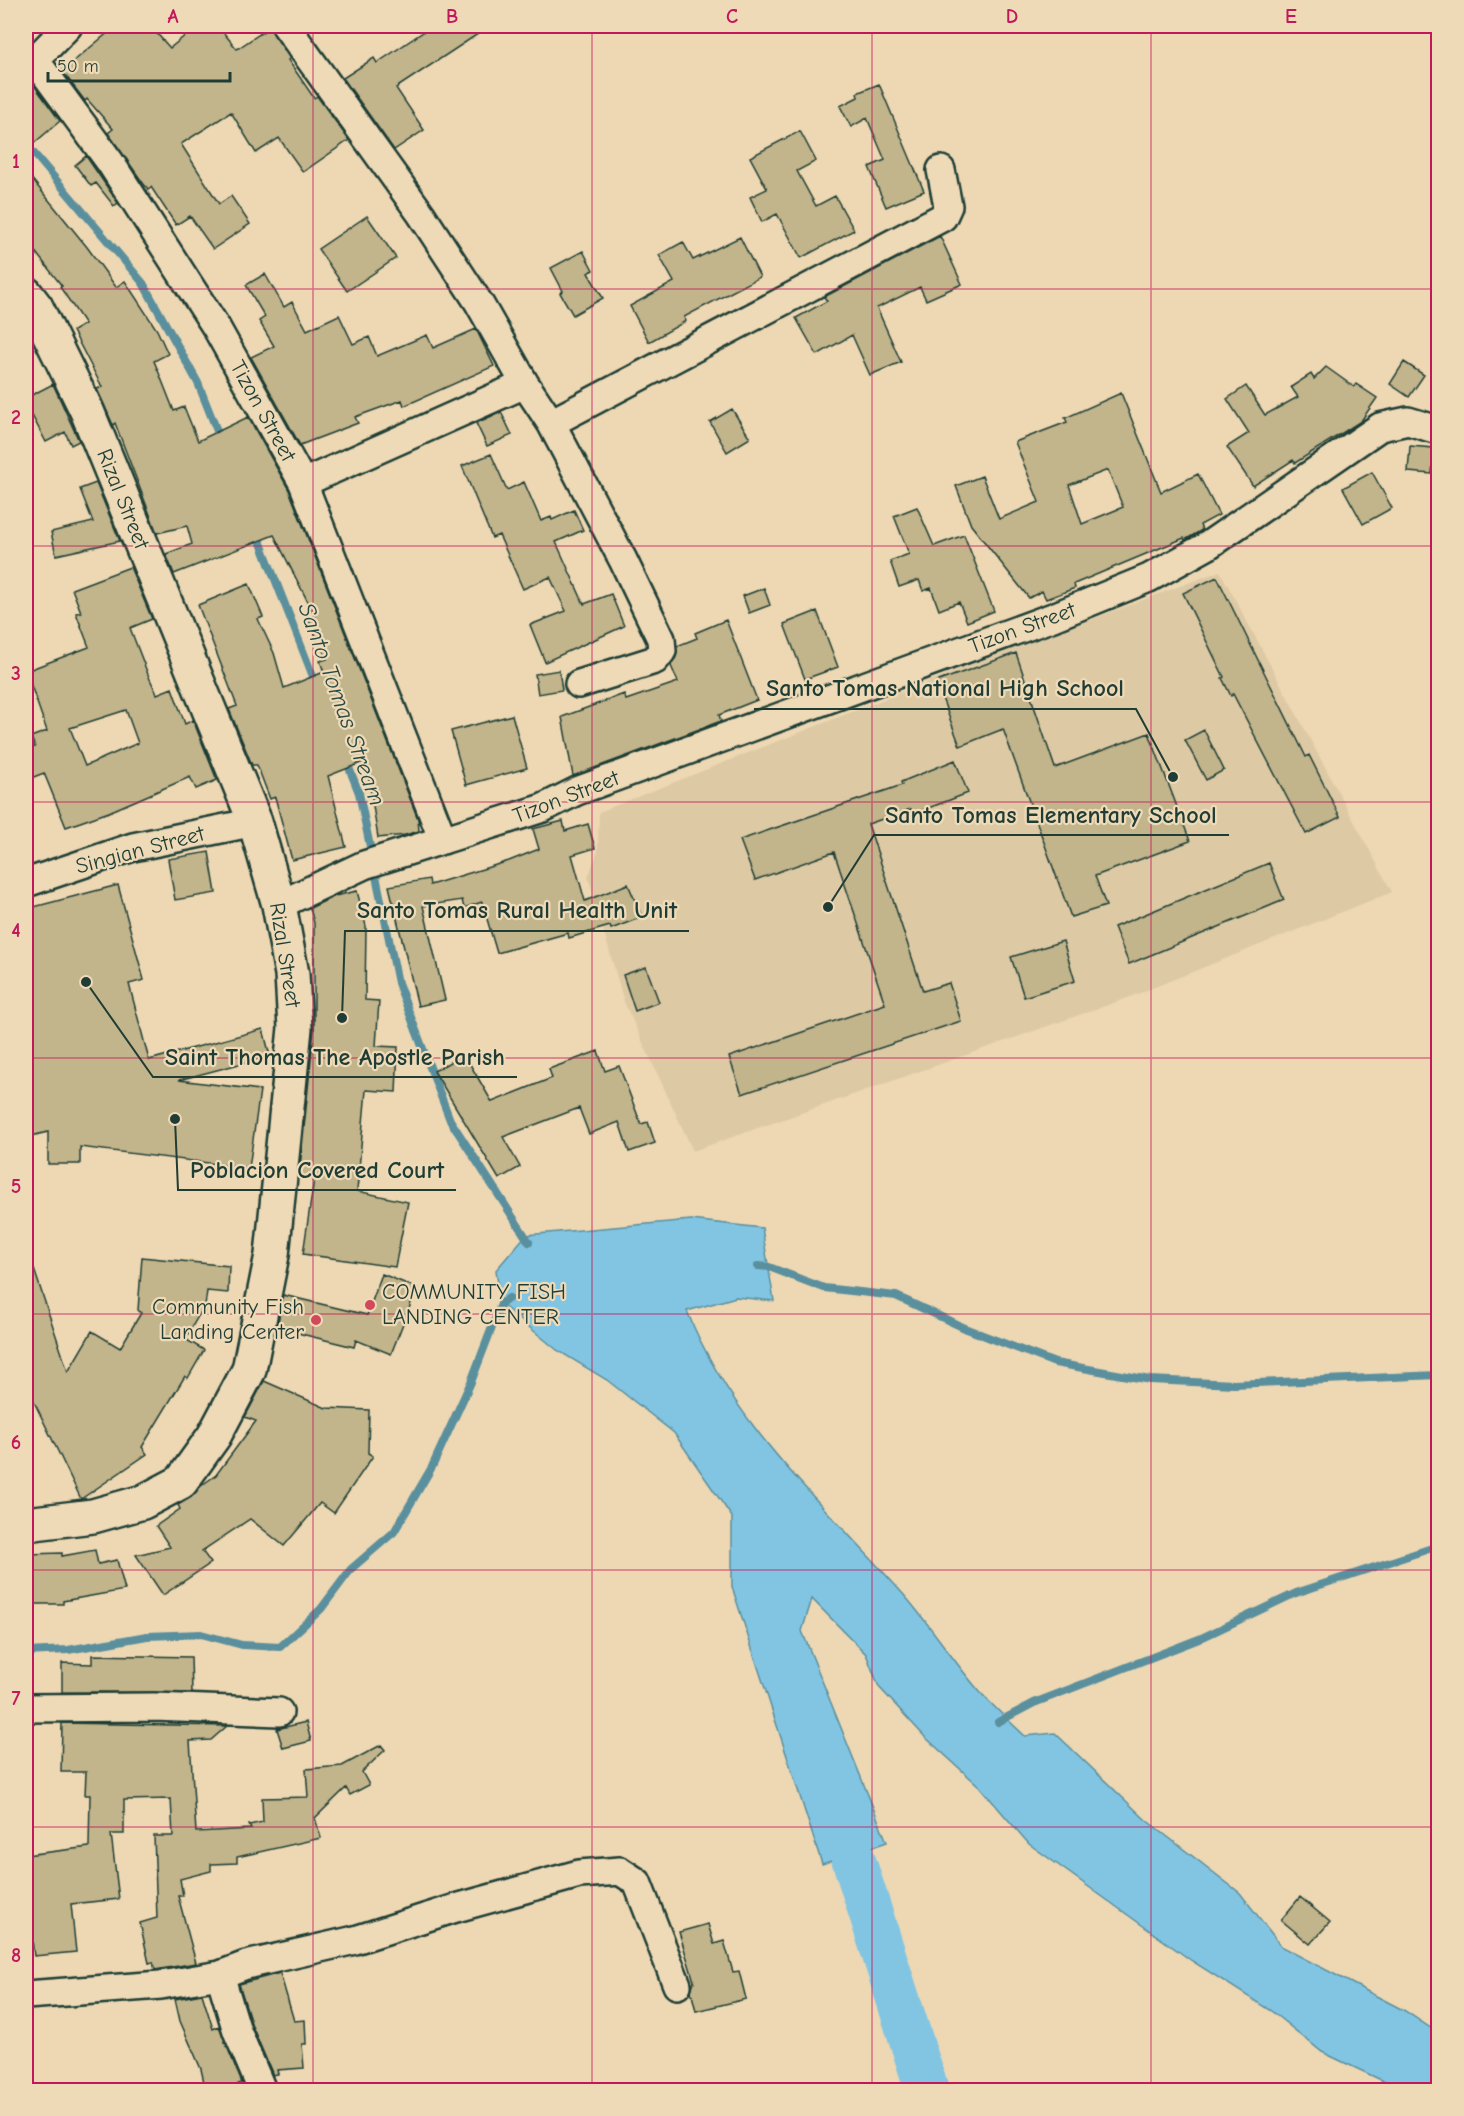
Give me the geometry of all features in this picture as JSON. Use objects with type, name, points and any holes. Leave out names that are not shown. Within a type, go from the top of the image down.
[{"type":"street","points":[[30,57],[68,26]]},
{"type":"street","points":[[286,26],[421,213],[479,303],[525,384],[551,423],[623,560],[661,639],[662,651],[655,660],[579,684]]},
{"type":"street","name":"Tizon Street","points":[[30,57],[110,162],[216,327],[303,483],[443,840]]},
{"type":"street","points":[[551,423],[943,217],[948,206],[941,170]]},
{"type":"street","name":"Rizal Street","points":[[26,294],[36,307],[87,411],[255,822],[279,905],[292,974],[295,1028],[272,1255],[249,1370],[214,1436],[180,1482],[143,1502],[93,1516],[26,1524]]},
{"type":"street","points":[[303,483],[525,384]]},
{"type":"street","name":"Tizon Street","points":[[279,905],[364,866],[543,808],[577,791],[1053,617],[1149,578],[1207,546],[1380,428],[1408,422],[1438,430]]},
{"type":"street","name":"Singian Street","points":[[26,883],[133,847],[255,822]]},
{"type":"street","points":[[26,1708],[154,1707],[279,1712]]},
{"type":"street","points":[[26,1995],[161,1985],[220,1975],[246,1965],[326,1948],[579,1874],[620,1871],[637,1882],[677,1985]]},
{"type":"street","points":[[220,1975],[237,2031],[262,2091]]},
{"type":"shaded area","points":[[1220,571],[1392,892],[1125,999],[693,1151],[624,1002],[588,877],[598,851],[599,812],[975,663]]},
{"type":"water","points":[[691,1220],[762,1228],[774,1301],[736,1297],[687,1311],[706,1353],[729,1392],[755,1428],[812,1496],[904,1595],[980,1692],[1025,1736],[1055,1733],[1146,1820],[1240,1893],[1282,1947],[1405,2011],[1438,2033],[1438,2090],[1402,2090],[1322,2052],[1271,2011],[1192,1961],[1029,1844],[979,1786],[925,1737],[879,1687],[866,1654],[812,1599],[802,1631],[887,1842],[822,1864],[732,1587],[732,1517],[674,1433],[607,1380],[557,1350],[501,1304],[496,1270],[526,1235]]},
{"type":"building","points":[[116,26],[150,26],[170,48],[197,26],[218,26],[237,49],[270,27],[290,59],[288,60],[314,98],[317,96],[349,140],[303,172],[279,138],[256,153],[231,112],[181,144],[219,204],[231,196],[250,224],[213,249],[190,216],[176,225],[151,187],[148,189],[143,183],[108,133],[113,129],[87,99],[85,101],[62,71]]},
{"type":"building","points":[[432,26],[490,26],[396,88],[424,130],[394,150],[343,78],[374,58],[377,63]]},
{"type":"building","points":[[26,74],[60,121],[26,150]]},
{"type":"building","points":[[879,84],[924,191],[886,207],[869,167],[885,160],[867,118],[851,127],[840,106],[858,97],[857,93]]},
{"type":"building","points":[[800,131],[816,161],[797,171],[816,206],[835,196],[854,230],[801,258],[777,214],[762,222],[750,197],[767,189],[750,157]]},
{"type":"building","points":[[86,156],[118,203],[114,206],[96,183],[91,186],[75,165]]},
{"type":"building","points":[[26,172],[87,247],[116,287],[125,281],[157,330],[168,354],[154,361],[174,411],[184,407],[198,441],[248,417],[289,490],[418,819],[419,831],[378,838],[366,761],[328,776],[346,847],[292,860],[275,797],[270,799],[257,765],[252,765],[229,709],[237,706],[198,605],[249,584],[263,617],[258,619],[274,653],[284,688],[324,672],[320,661],[327,659],[308,619],[315,616],[274,535],[174,574],[166,554],[192,544],[187,526],[157,533],[115,423],[113,425],[97,389],[102,387],[73,331],[85,324],[60,287],[62,286],[26,240]]},
{"type":"building","points":[[367,216],[396,258],[347,291],[318,249]]},
{"type":"building","points":[[940,236],[962,284],[926,300],[920,287],[877,308],[901,362],[870,375],[852,335],[817,355],[796,318],[827,301],[824,297]]},
{"type":"building","points":[[740,237],[760,277],[684,317],[686,321],[649,342],[630,306],[674,282],[659,255],[683,242],[693,260]]},
{"type":"building","points":[[583,251],[593,270],[588,273],[603,298],[573,315],[560,293],[563,291],[551,268]]},
{"type":"building","points":[[265,274],[284,307],[292,302],[307,330],[339,315],[353,344],[369,337],[377,356],[427,335],[433,348],[476,329],[494,366],[404,406],[402,400],[355,417],[358,423],[300,445],[251,357],[274,346],[259,321],[265,317],[246,285]]},
{"type":"building","points":[[1404,362],[1424,375],[1409,397],[1390,384]]},
{"type":"building","points":[[1326,367],[1354,387],[1356,384],[1377,398],[1361,421],[1295,463],[1293,460],[1253,486],[1227,447],[1249,433],[1227,399],[1246,386],[1265,415],[1298,397],[1291,387],[1311,374],[1314,379]]},
{"type":"building","points":[[53,384],[79,441],[71,445],[65,432],[46,442],[26,404],[26,398]]},
{"type":"building","points":[[1121,393],[1161,492],[1198,474],[1219,515],[1200,525],[1202,530],[1185,540],[1184,538],[1074,584],[1075,588],[1046,599],[1042,591],[1029,598],[971,525],[956,486],[982,476],[999,519],[1039,502],[1015,442],[1067,422],[1065,418]],"holes":[[[1108,470],[1123,507],[1082,524],[1069,485]]]},
{"type":"building","points":[[732,409],[750,438],[727,452],[710,422]]},
{"type":"building","points":[[501,412],[512,435],[487,446],[476,423]]},
{"type":"building","points":[[1410,446],[1434,448],[1432,474],[1408,472]]},
{"type":"building","points":[[491,454],[507,490],[524,482],[541,521],[551,517],[552,520],[574,510],[583,530],[556,542],[584,604],[611,594],[624,626],[545,662],[530,625],[566,611],[550,577],[523,589],[499,535],[492,538],[462,466]]},
{"type":"building","points":[[1372,472],[1392,508],[1363,524],[1343,488]]},
{"type":"building","points":[[96,483],[120,541],[56,555],[51,532],[93,522],[80,489]]},
{"type":"building","points":[[917,507],[934,546],[964,535],[994,611],[967,622],[959,602],[939,610],[931,588],[923,591],[919,580],[899,587],[890,561],[909,554],[894,516]]},
{"type":"building","points":[[130,567],[152,619],[130,628],[149,677],[157,694],[172,688],[185,724],[193,720],[217,780],[196,789],[190,777],[109,812],[66,827],[44,773],[26,780],[26,750],[35,747],[31,737],[47,731],[26,671],[89,647],[76,613],[81,612],[72,589]],"holes":[[[126,710],[138,743],[85,766],[70,728]]]},
{"type":"building","points":[[1217,577],[1306,757],[1309,755],[1340,817],[1306,834],[1233,694],[1231,696],[1183,593]]},
{"type":"building","points":[[764,588],[770,605],[749,613],[743,596]]},
{"type":"building","points":[[817,611],[838,667],[805,679],[784,624]]},
{"type":"building","points":[[726,620],[757,700],[719,715],[721,721],[573,776],[562,717],[624,694],[626,700],[678,682],[671,666],[677,646],[697,638],[695,633]]},
{"type":"building","points":[[1016,653],[1055,768],[1149,733],[1190,841],[1095,876],[1106,906],[1071,917],[1003,729],[960,746],[936,682]]},
{"type":"building","points":[[559,670],[562,690],[538,694],[535,674]]},
{"type":"building","points":[[512,715],[527,768],[466,785],[451,731]]},
{"type":"building","points":[[1204,730],[1224,770],[1206,780],[1185,740]]},
{"type":"building","points":[[955,760],[968,793],[913,814],[911,809],[868,824],[923,991],[949,983],[961,1021],[742,1094],[729,1057],[885,1004],[834,852],[755,880],[740,840],[902,785],[901,782]]},
{"type":"building","points":[[563,821],[565,831],[588,824],[595,848],[572,855],[585,901],[628,884],[642,917],[611,929],[610,926],[569,938],[568,933],[497,953],[482,902],[464,908],[462,900],[423,906],[445,1000],[418,1006],[389,886],[429,879],[430,885],[509,861],[539,849],[533,829]]},
{"type":"building","points":[[209,852],[216,893],[175,900],[168,859]]},
{"type":"building","points":[[1269,863],[1284,900],[1129,964],[1114,927]]},
{"type":"building","points":[[118,885],[144,980],[129,984],[149,1060],[263,1029],[270,1056],[179,1080],[260,1090],[249,1168],[80,1147],[80,1164],[48,1164],[48,1132],[31,1136],[26,1112],[26,909]]},
{"type":"building","points":[[357,891],[366,926],[365,1000],[379,1001],[376,1046],[398,1047],[396,1092],[366,1090],[357,1191],[408,1202],[395,1267],[303,1254],[314,1179],[299,1177],[314,1030],[314,923],[310,908],[335,896]]},
{"type":"building","points":[[1063,941],[1075,981],[1024,997],[1011,957]]},
{"type":"building","points":[[646,967],[659,1002],[635,1011],[623,975]]},
{"type":"building","points":[[598,1051],[605,1071],[619,1066],[641,1124],[648,1122],[655,1143],[629,1152],[619,1122],[589,1134],[579,1108],[503,1137],[520,1167],[499,1179],[434,1071],[464,1054],[492,1102],[552,1078],[549,1069]]},
{"type":"building","points":[[142,1257],[229,1266],[228,1293],[207,1291],[204,1313],[200,1313],[185,1339],[204,1350],[188,1378],[185,1376],[142,1447],[147,1454],[81,1499],[26,1385],[26,1261],[31,1260],[68,1372],[92,1331],[120,1348],[141,1313],[138,1310]]},
{"type":"building","points":[[382,1274],[417,1288],[391,1354],[356,1340],[354,1347],[277,1328],[283,1295],[367,1315]]},
{"type":"building","points":[[264,1381],[326,1408],[369,1410],[368,1453],[373,1456],[334,1513],[320,1503],[284,1546],[250,1519],[202,1551],[211,1563],[163,1595],[136,1555],[170,1547],[156,1526],[180,1509],[178,1505],[190,1498],[216,1475],[256,1421],[245,1417]]},
{"type":"building","points":[[95,1550],[98,1564],[117,1560],[125,1590],[63,1601],[63,1604],[26,1604],[27,1554],[62,1553],[62,1556]]},
{"type":"building","points":[[92,1655],[191,1657],[192,1693],[62,1692],[62,1663],[92,1664]]},
{"type":"building","points":[[306,1722],[311,1741],[283,1748],[277,1729]]},
{"type":"building","points":[[62,1723],[227,1726],[211,1740],[190,1741],[196,1832],[251,1829],[249,1825],[263,1822],[262,1798],[308,1797],[306,1769],[342,1766],[381,1745],[385,1750],[362,1772],[369,1785],[350,1795],[346,1788],[315,1818],[321,1838],[237,1857],[237,1863],[211,1864],[211,1871],[180,1879],[183,1896],[178,1896],[196,1963],[155,1970],[153,1962],[149,1963],[140,1923],[157,1918],[154,1836],[173,1836],[171,1799],[124,1800],[124,1834],[111,1834],[119,1899],[71,1904],[76,1952],[34,1956],[28,1907],[26,1907],[26,1855],[89,1847],[90,1795],[85,1795],[86,1772],[61,1772]]},
{"type":"building","points":[[1300,1897],[1330,1922],[1310,1944],[1281,1920]]},
{"type":"building","points":[[708,1924],[714,1944],[724,1941],[733,1972],[739,1971],[746,1999],[696,2011],[691,1991],[694,1981],[679,1932]]},
{"type":"building","points":[[280,1973],[294,2021],[305,2020],[306,2044],[302,2044],[304,2068],[277,2070],[278,2074],[273,2075],[252,2026],[239,1984]]},
{"type":"building","points":[[202,1994],[213,2029],[219,2026],[242,2083],[238,2084],[239,2091],[206,2091],[201,2069],[180,2021],[175,1999]]},
{"type":"waterway","name":"Santo Tomas Stream","points":[[26,144],[143,283],[198,383],[221,441]]},
{"type":"waterway","name":"Santo Tomas Stream","points":[[257,533],[316,684]]},
{"type":"waterway","name":"Santo Tomas Stream","points":[[346,760],[359,793],[398,983],[450,1120],[529,1242]]},
{"type":"waterway","points":[[758,1266],[769,1267],[824,1288],[896,1296],[967,1329],[1055,1363],[1150,1380],[1234,1384],[1438,1375]]},
{"type":"waterway","name":"Santo Tomas Stream","points":[[26,1652],[68,1650],[147,1636],[201,1634],[242,1645],[280,1647],[321,1609],[351,1569],[394,1532],[432,1467],[471,1382],[501,1304],[509,1298]]},
{"type":"waterway","points":[[998,1722],[1034,1703],[1199,1639],[1296,1593],[1438,1546]]},
{"type":"waterway","points":[[834,1798],[927,2090]]},
{"type":"place","name":"Santo Tomas National High School","points":[[1173,777]]},
{"type":"place","name":"Santo Tomas Elementary School","points":[[828,907]]},
{"type":"place","name":"Saint Thomas The Apostle Parish","points":[[86,982]]},
{"type":"place","name":"Santo Tomas Rural Health Unit","points":[[342,1018]]},
{"type":"place","name":"Poblacion Covered Court","points":[[175,1119]]},
{"type":"place","name":"COMMUNITY FISH LANDING CENTER","points":[[370,1305]]},
{"type":"place","name":"Community Fish Landing Center","points":[[316,1320]]}]
